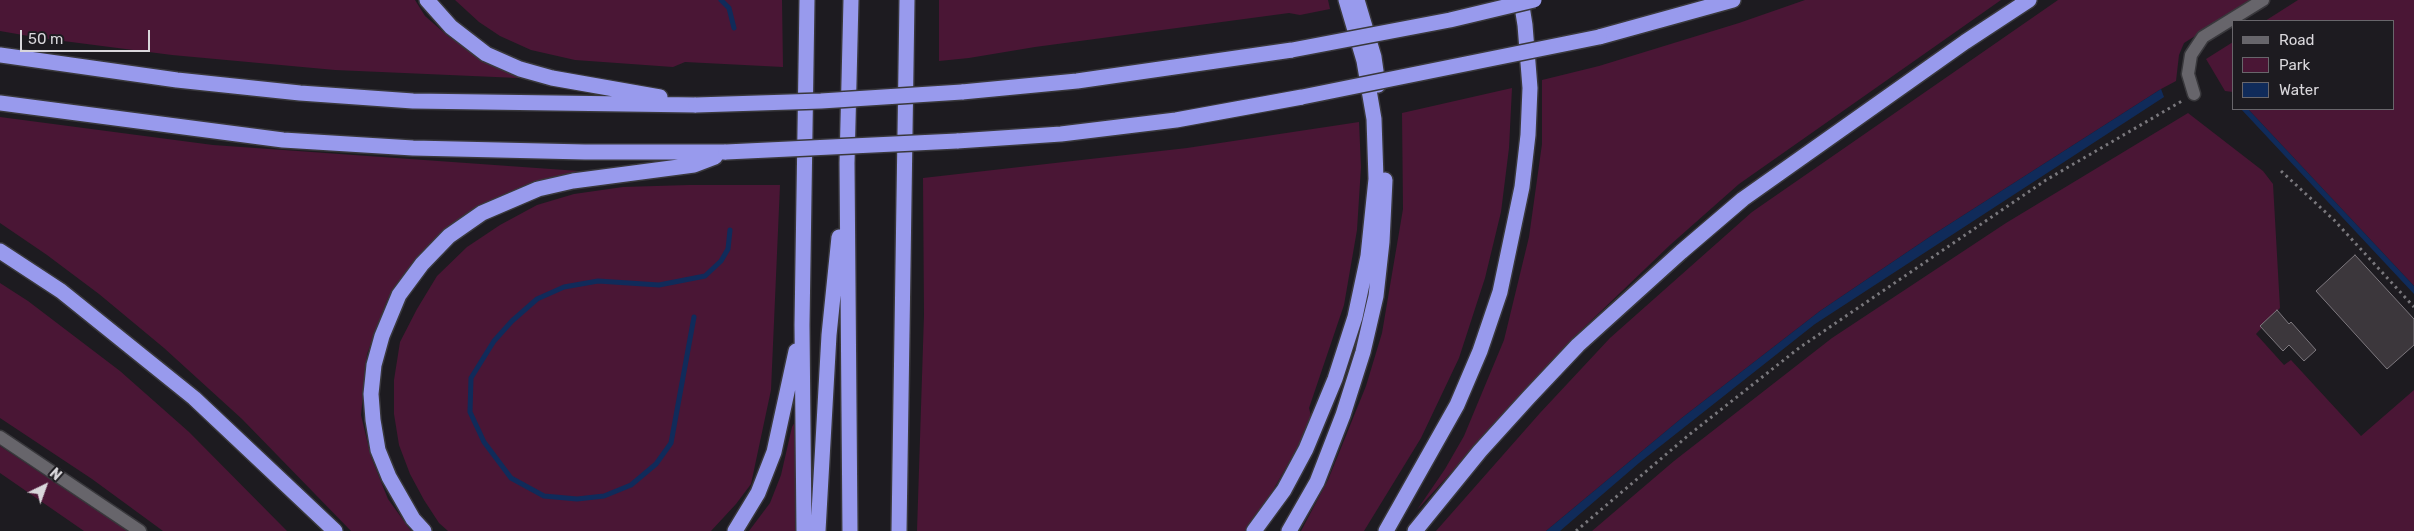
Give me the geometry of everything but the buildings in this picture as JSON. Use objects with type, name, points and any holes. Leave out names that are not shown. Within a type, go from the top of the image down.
[{"type":"highway","points":[[427,0],[458,33],[486,54],[520,69],[552,78],[604,86],[696,105]]},
{"type":"highway","points":[[804,531],[802,325],[807,0]]},
{"type":"highway","points":[[850,531],[847,163],[851,0]]},
{"type":"highway","points":[[898,531],[907,0]]},
{"type":"highway","points":[[1254,531],[1284,490],[1306,449],[1335,379],[1355,318],[1368,256],[1376,179],[1374,119],[1364,61],[1346,0]]},
{"type":"highway","points":[[1289,531],[1316,482],[1343,415],[1363,352],[1376,296],[1385,187],[1384,137],[1374,57],[1357,0]]},
{"type":"highway","points":[[1386,531],[1456,405],[1480,351],[1500,292],[1522,187],[1528,135],[1530,88],[1521,0]]},
{"type":"highway","points":[[0,55],[177,80],[300,93],[413,101],[696,105],[821,101],[962,92],[1077,81],[1228,61],[1450,20],[1534,0]]},
{"type":"highway","points":[[424,531],[413,519],[389,477],[378,450],[371,394],[374,365],[382,336],[399,295],[416,271],[448,236],[482,213],[538,189],[694,160],[726,152],[1061,134],[1176,120],[1302,97],[1599,36],[1733,0]]},
{"type":"highway","points":[[1415,531],[1480,451],[1529,397],[1578,346],[1674,258],[1744,199],[1957,48],[2029,0]]},
{"type":"highway","points":[[0,103],[283,140],[413,148],[694,160]]},
{"type":"highway","points":[[818,531],[829,335],[847,163]]},
{"type":"highway","points":[[0,251],[61,291],[122,338],[194,398],[335,531]]},
{"type":"highway","points":[[735,531],[758,493],[774,452],[802,325]]},
{"type":"highway","points":[[286,485],[322,531]]},
{"type":"street","points":[[2194,94],[2188,74],[2191,55],[2203,37],[2263,0]]},
{"type":"street","points":[[0,437],[140,531]]},
{"type":"path","points":[[1576,531],[1690,434],[1799,348],[2046,180],[2194,94]]},
{"type":"path","points":[[2281,171],[2334,220],[2414,307]]},
{"type":"green space","points":[[0,0],[415,0],[425,16],[449,37],[486,59],[541,79],[335,70],[172,55],[40,38],[0,31]]},
{"type":"green space","points":[[455,0],[782,0],[783,67],[685,62],[673,67],[575,60],[531,50],[500,36],[479,22]]},
{"type":"green space","points":[[939,0],[1328,0],[1330,9],[1300,15],[1289,13],[939,61]]},
{"type":"green space","points":[[1805,0],[2001,0],[1739,184],[1670,245],[1574,337],[1417,510],[1445,469],[1464,436],[1504,340],[1529,237],[1542,144],[1542,80],[1599,66],[1739,23]]},
{"type":"green space","points":[[2058,0],[2252,0],[2184,43],[2179,55],[2176,81],[1934,234],[1820,311],[1683,417],[1546,531],[1436,531],[1540,413],[1610,338],[1752,212]]},
{"type":"green space","points":[[2298,0],[2414,0],[2414,286],[2249,110],[2394,110],[2394,20],[2267,20]]},
{"type":"green space","points":[[2232,43],[2232,92],[2225,91],[2206,59]]},
{"type":"green space","points":[[1512,88],[1509,148],[1501,212],[1485,278],[1459,358],[1421,438],[1364,531],[1301,531],[1328,480],[1366,386],[1382,333],[1403,209],[1402,113]]},
{"type":"green space","points":[[2188,113],[2263,171],[2273,184],[2280,308],[2256,334],[2284,365],[2291,360],[2361,436],[2414,390],[2414,531],[1592,531],[1674,461],[1832,338],[2006,223]]},
{"type":"green space","points":[[0,117],[213,145],[579,171],[529,185],[420,262],[388,298],[367,354],[361,415],[371,457],[388,499],[411,531],[351,531],[242,419],[164,348],[99,294],[0,223]]},
{"type":"green space","points":[[1359,122],[1361,167],[1357,230],[1344,305],[1309,408],[1311,416],[1301,441],[1264,506],[1245,531],[917,531],[924,315],[923,178],[1187,148]]},
{"type":"green space","points":[[780,185],[771,390],[751,484],[736,504],[711,531],[448,531],[439,523],[410,474],[399,445],[394,414],[394,380],[400,342],[437,276],[467,247],[500,225],[537,205],[574,194],[623,187]]},
{"type":"green space","points":[[0,283],[28,301],[120,371],[189,432],[287,531],[163,531],[92,479],[0,418]]},
{"type":"green space","points":[[796,420],[795,531],[749,531],[770,503],[781,475],[792,427]]},
{"type":"green space","points":[[0,446],[128,531],[84,531],[0,473]]},
{"type":"water","points":[[2161,89],[2164,97],[1815,324],[1639,463],[1560,531],[1546,531],[1683,417],[1820,311],[1934,234]]},
{"type":"water","points":[[2242,110],[2249,110],[2414,286],[2414,294]]},
{"type":"waterway","points":[[721,0],[729,8],[734,28]]},
{"type":"waterway","points":[[694,317],[671,443],[656,464],[631,485],[604,496],[577,499],[544,496],[511,478],[484,442],[470,412],[471,378],[494,341],[512,321],[537,299],[564,287],[598,281],[659,285],[705,276],[721,261],[728,249],[730,230]]}]
